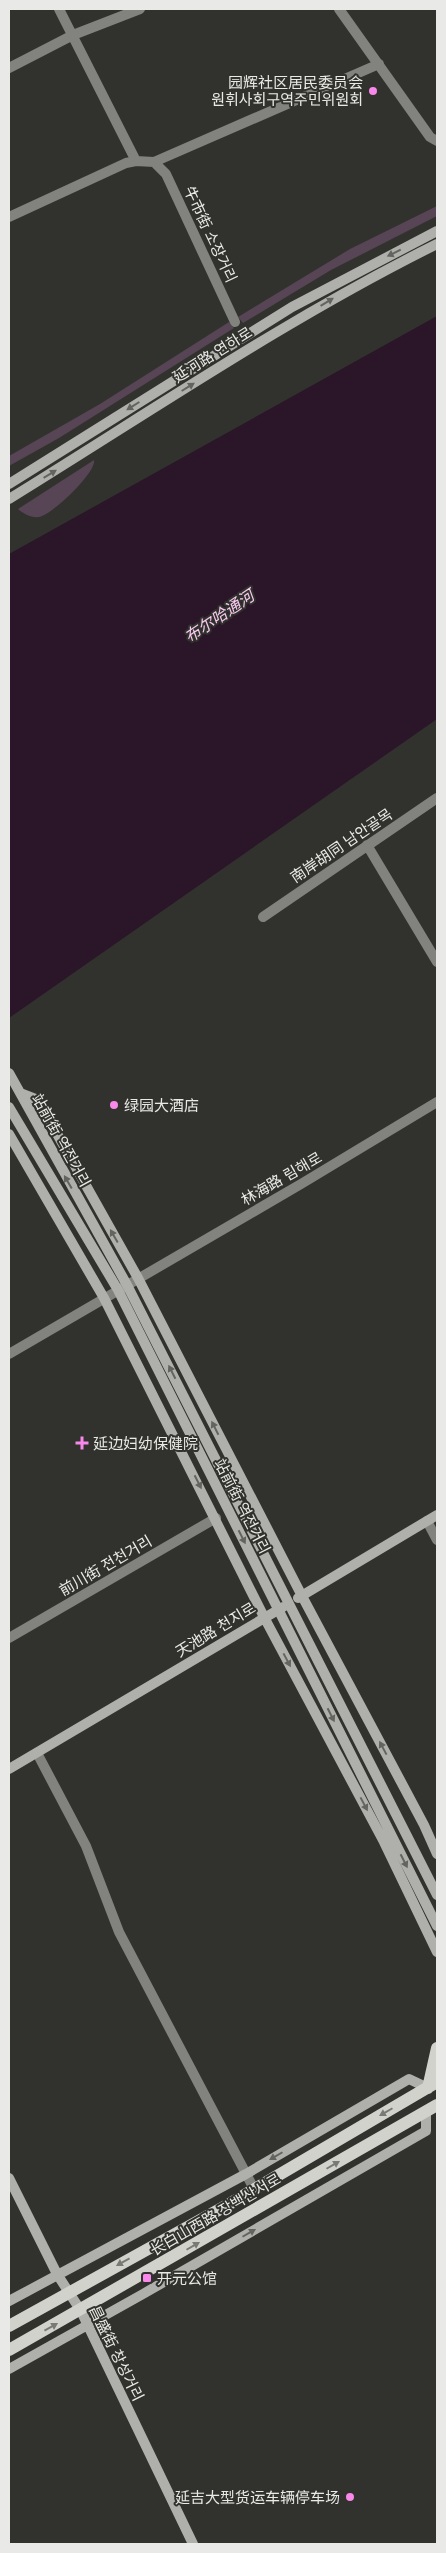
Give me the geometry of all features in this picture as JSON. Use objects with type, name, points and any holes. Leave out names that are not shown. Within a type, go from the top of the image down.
[{"type":"main road","points":[[432,2085],[437,2048]]},
{"type":"main road","name":"长白山西路 장백산서로","points":[[9,2326],[254,2189],[432,2085]]},
{"type":"main road","name":"长白山西路 장백산서로","points":[[9,2350],[432,2112],[437,2105]]},
{"type":"street","points":[[59,9],[136,161]]},
{"type":"street","points":[[9,68],[73,35],[140,9]]},
{"type":"street","points":[[339,9],[430,137],[437,141]]},
{"type":"street","points":[[9,216],[136,161],[154,162],[379,64]]},
{"type":"street","name":"牛市街 소장거리","points":[[154,162],[166,174],[235,322]]},
{"type":"street","name":"延河路 연하로","points":[[9,484],[292,307],[437,231]]},
{"type":"street","name":"延河路 연하로","points":[[9,499],[304,316],[371,277],[437,244]]},
{"type":"street","name":"南岸胡同 남안골목","points":[[263,917],[437,798]]},
{"type":"street","points":[[367,845],[437,962]]},
{"type":"street","name":"站前街 역전거리","points":[[9,1073],[290,1602],[437,1895]]},
{"type":"street","name":"站前街 역전거리","points":[[20,1093],[38,1100],[138,1278],[302,1596],[424,1825],[437,1854]]},
{"type":"street","name":"林海路 림해로","points":[[104,1298],[301,1184],[437,1102]]},
{"type":"street","name":"站前街 역전거리","points":[[9,1107],[122,1287],[278,1609],[437,1926]]},
{"type":"street","name":"站前街 역전거리","points":[[9,1134],[104,1298],[264,1617],[384,1842],[437,1952]]},
{"type":"street","points":[[9,1354],[104,1298]]},
{"type":"street","name":"天池路 천지로","points":[[9,1770],[437,1515]]},
{"type":"street","name":"前川街 전천거리","points":[[9,1638],[216,1518]]},
{"type":"street","points":[[427,1521],[437,1540]]},
{"type":"street","points":[[37,1753],[86,1846],[119,1932],[254,2189]]},
{"type":"street","name":"长白山西路 장백산서로","points":[[9,2301],[246,2174],[409,2079],[432,2085]]},
{"type":"street","points":[[9,2368],[88,2325],[426,2131],[432,2112]]},
{"type":"street","name":"昌盛街 창성거리","points":[[9,2178],[57,2274],[70,2292],[88,2325],[193,2544]]},
{"type":"shaded area","points":[[437,206],[437,216],[331,270],[243,323],[238,317],[350,249]]},
{"type":"shaded area","points":[[229,322],[234,328],[59,438],[9,466],[9,456],[100,404]]},
{"type":"shaded area","points":[[94,460],[93,466],[81,483],[54,509],[39,517],[33,517],[18,509]]},
{"type":"water","name":"布尔哈通河","points":[[437,316],[437,719],[9,1018],[9,554]]},
{"type":"place","name":"园辉社区居民委员会 원휘사회구역주민위원회","points":[[373,91]]},
{"type":"place","name":"绿园大酒店","points":[[114,1105]]},
{"type":"place","name":"延边妇幼保健院","points":[[82,1443]]},
{"type":"place","name":"开元公馆","points":[[147,2278]]},
{"type":"place","name":"延吉大型货运车辆停车场","points":[[350,2497]]}]
